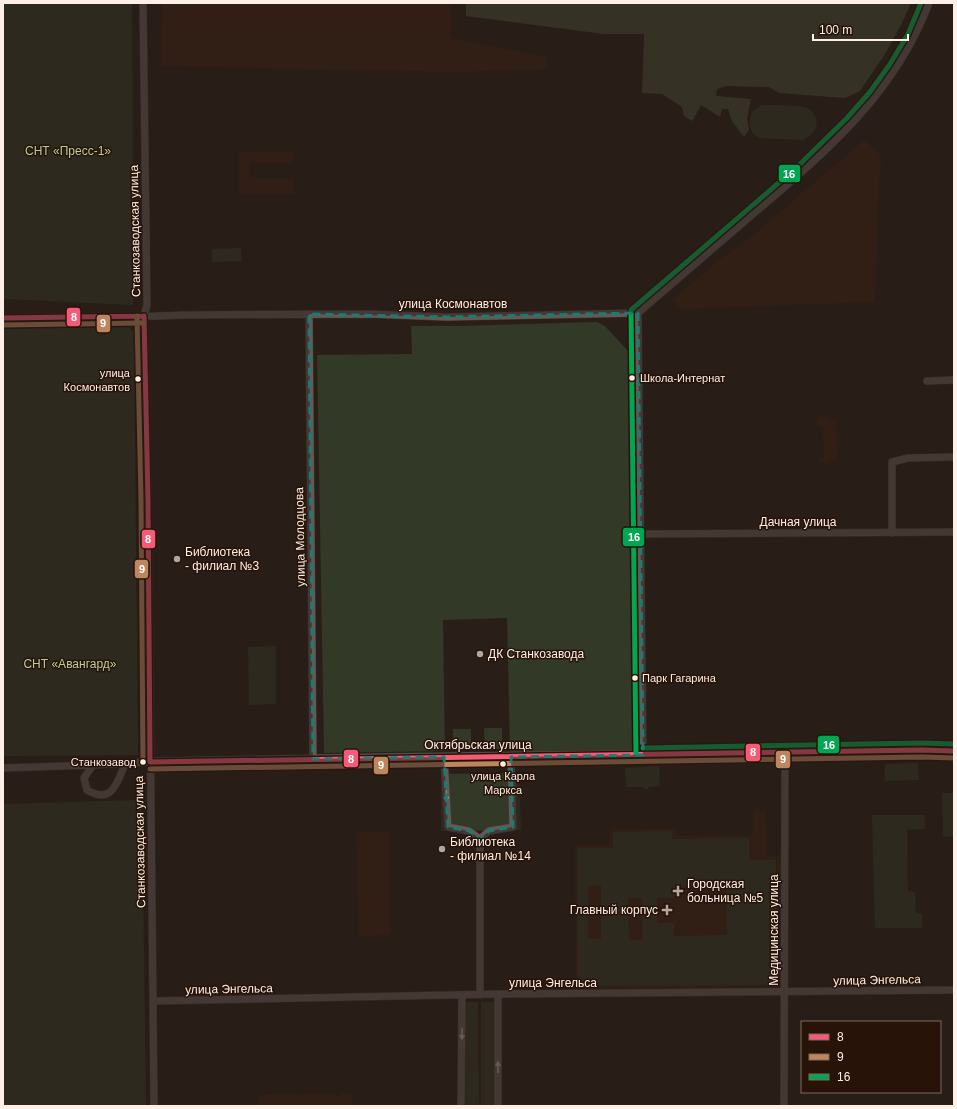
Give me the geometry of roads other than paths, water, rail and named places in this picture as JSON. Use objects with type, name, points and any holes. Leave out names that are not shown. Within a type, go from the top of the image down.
[{"type":"main road","name":"Октябрьская улица","points":[[150,762],[922,750],[954,751]]},
{"type":"street","name":"Станкозаводская улица","points":[[143,3],[147,305],[144,316],[148,508],[154,1106]]},
{"type":"street","points":[[643,755],[641,627],[642,534],[638,314],[690,267],[778,193],[847,130],[890,78],[918,30],[929,3]]},
{"type":"street","name":"улица Космонавтов","points":[[3,318],[309,314],[369,314],[446,317],[638,314]]},
{"type":"street","name":"улица Молодцова","points":[[309,314],[313,759]]},
{"type":"street","points":[[927,381],[954,380]]},
{"type":"street","points":[[892,533],[892,462],[908,458],[954,457]]},
{"type":"street","name":"Дачная улица","points":[[642,534],[954,532]]},
{"type":"street","name":"Медицинская улица","points":[[784,1106],[785,753]]},
{"type":"street","points":[[444,757],[448,827],[469,831],[480,839]]},
{"type":"street","points":[[480,995],[480,839],[489,831],[513,827],[511,757]]},
{"type":"street","name":"Октябрьская улица","points":[[3,768],[150,762]]},
{"type":"street","points":[[94,765],[84,778],[87,790],[96,795],[108,794],[116,786],[125,764]]},
{"type":"street","name":"улица Энгельса","points":[[153,1001],[498,994],[954,990]]},
{"type":"street","points":[[498,994],[498,1106]]},
{"type":"street","points":[[461,1106],[462,995]]},
{"type":"place","name":"Школа-Интернат","points":[[632,378]]},
{"type":"place","name":"улица Космонавтов","points":[[138,379]]},
{"type":"place","name":"Библиотека - филиал №3","points":[[177,559]]},
{"type":"place","name":"ДК Станкозавода","points":[[480,654]]},
{"type":"place","name":"Парк Гагарина","points":[[635,678]]},
{"type":"place","name":"Станкозавод","points":[[143,762]]},
{"type":"place","name":"улица Карла Маркса","points":[[503,764]]},
{"type":"place","name":"Библиотека - филиал №14","points":[[442,849]]},
{"type":"place","name":"Городская больница №5","points":[[678,891]]},
{"type":"place","name":"Главный корпус","points":[[667,910]]},
{"type":"park label","name":"СНТ «Пресс-1»","points":[[68,151]]},
{"type":"park label","name":"СНТ «Авангард»","points":[[70,664]]}]
